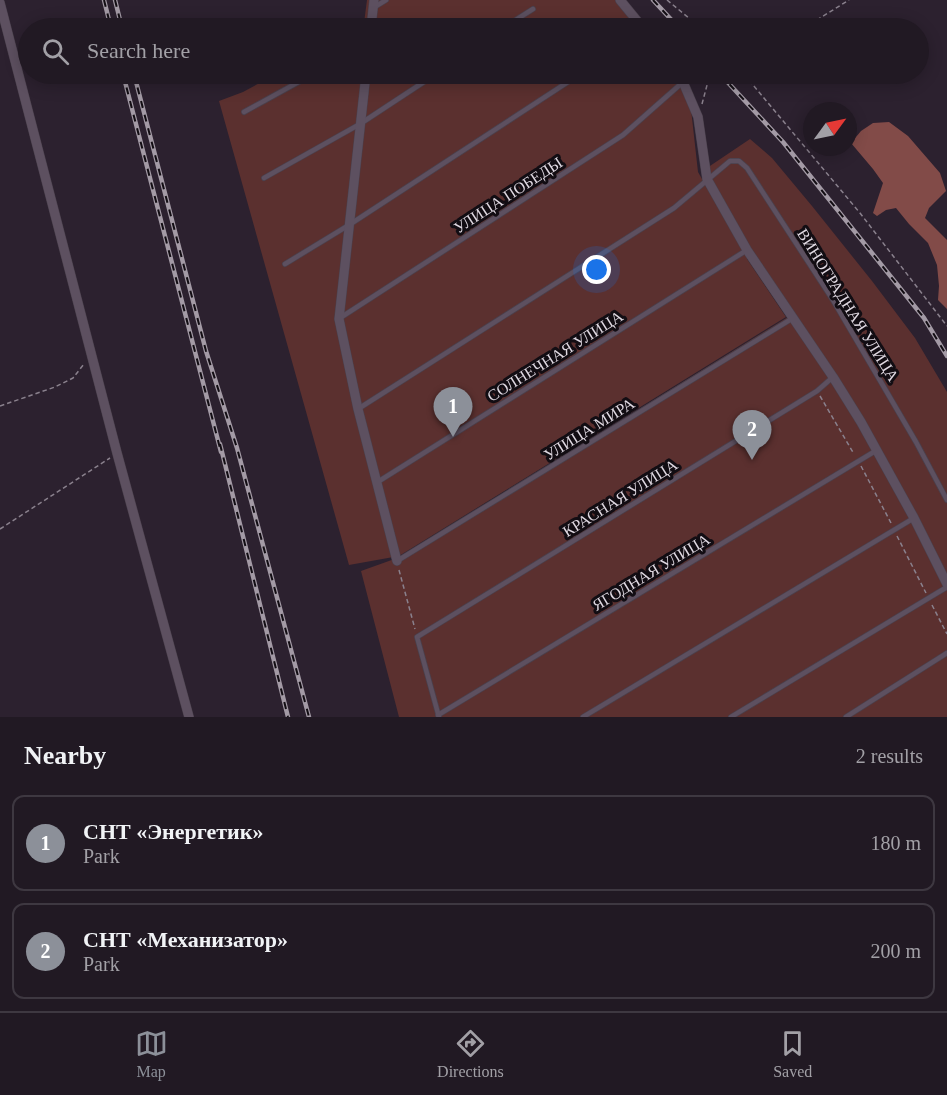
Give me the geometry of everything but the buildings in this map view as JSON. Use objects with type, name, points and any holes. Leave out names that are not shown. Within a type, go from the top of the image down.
[{"type":"street","points":[[620,0],[635,18]]},
{"type":"street","points":[[0,3],[18,72]]},
{"type":"street","points":[[21,84],[117,453],[189,717]]},
{"type":"street","points":[[365,84],[339,319],[358,409],[397,561]]},
{"type":"street","points":[[684,84],[698,117],[707,179],[747,250],[833,377],[877,450],[947,585]]},
{"type":"lane","points":[[374,4],[386,0]]},
{"type":"lane","points":[[519,18],[532,9]]},
{"type":"lane","points":[[244,112],[295,84]]},
{"type":"lane","points":[[264,178],[360,124],[421,84]]},
{"type":"lane","points":[[285,264],[349,225],[564,84]]},
{"type":"lane","name":"УЛИЦА ПОБЕДЫ","points":[[339,319],[623,135],[681,84]]},
{"type":"lane","name":"ВИНОГРАДНАЯ УЛИЦА","points":[[707,179],[730,161],[739,161],[747,168],[833,300],[947,500]]},
{"type":"lane","points":[[358,409],[674,208],[707,179]]},
{"type":"lane","name":"СОЛНЕЧНАЯ УЛИЦА","points":[[376,483],[747,250]]},
{"type":"lane","name":"УЛИЦА МИРА","points":[[397,561],[793,318]]},
{"type":"lane","name":"КРАСНАЯ УЛИЦА","points":[[417,638],[817,390],[833,377]]},
{"type":"lane","name":"ЯГОДНАЯ УЛИЦА","points":[[438,716],[877,450]]},
{"type":"lane","points":[[583,717],[914,518]]},
{"type":"lane","points":[[731,717],[947,585]]},
{"type":"lane","points":[[417,638],[438,716]]},
{"type":"lane","points":[[846,717],[947,653]]},
{"type":"path","points":[[667,0],[689,18]]},
{"type":"path","points":[[820,18],[849,0]]},
{"type":"path","points":[[698,117],[707,84]]},
{"type":"path","points":[[752,84],[860,213],[947,326]]},
{"type":"path","points":[[0,406],[55,387],[73,378],[91,353]]},
{"type":"path","points":[[817,390],[858,461],[947,634]]},
{"type":"path","points":[[0,529],[117,453]]},
{"type":"path","points":[[397,561],[417,638]]},
{"type":"shaded area","points":[[367,0],[623,0],[638,18],[365,18]]},
{"type":"shaded area","points":[[258,84],[688,84],[698,172],[702,179],[706,179],[701,172],[750,139],[772,158],[915,338],[947,392],[947,717],[399,717],[361,571],[400,557],[788,317],[747,253],[747,259],[786,317],[399,556],[349,565],[219,101]]},
{"type":"shaded area","points":[[889,122],[908,136],[940,173],[946,191],[929,208],[925,218],[947,240],[947,309],[938,300],[937,265],[928,243],[896,208],[886,210],[877,216],[873,213],[883,183],[857,150],[857,136],[873,123]]},
{"type":"railway","points":[[104,0],[108,18]]},
{"type":"railway","points":[[115,0],[120,18]]},
{"type":"railway","points":[[653,0],[670,18]]},
{"type":"railway","points":[[126,84],[221,452]]},
{"type":"railway","points":[[137,84],[206,351],[237,448],[309,717]]},
{"type":"railway","points":[[729,84],[783,142],[924,318],[947,356]]},
{"type":"railway","points":[[220,444],[288,717]]},
{"type":"place","name":"СНТ «Энергетик»","points":[[453,437]]},
{"type":"place","name":"СНТ «Механизатор»","points":[[752,460]]}]
